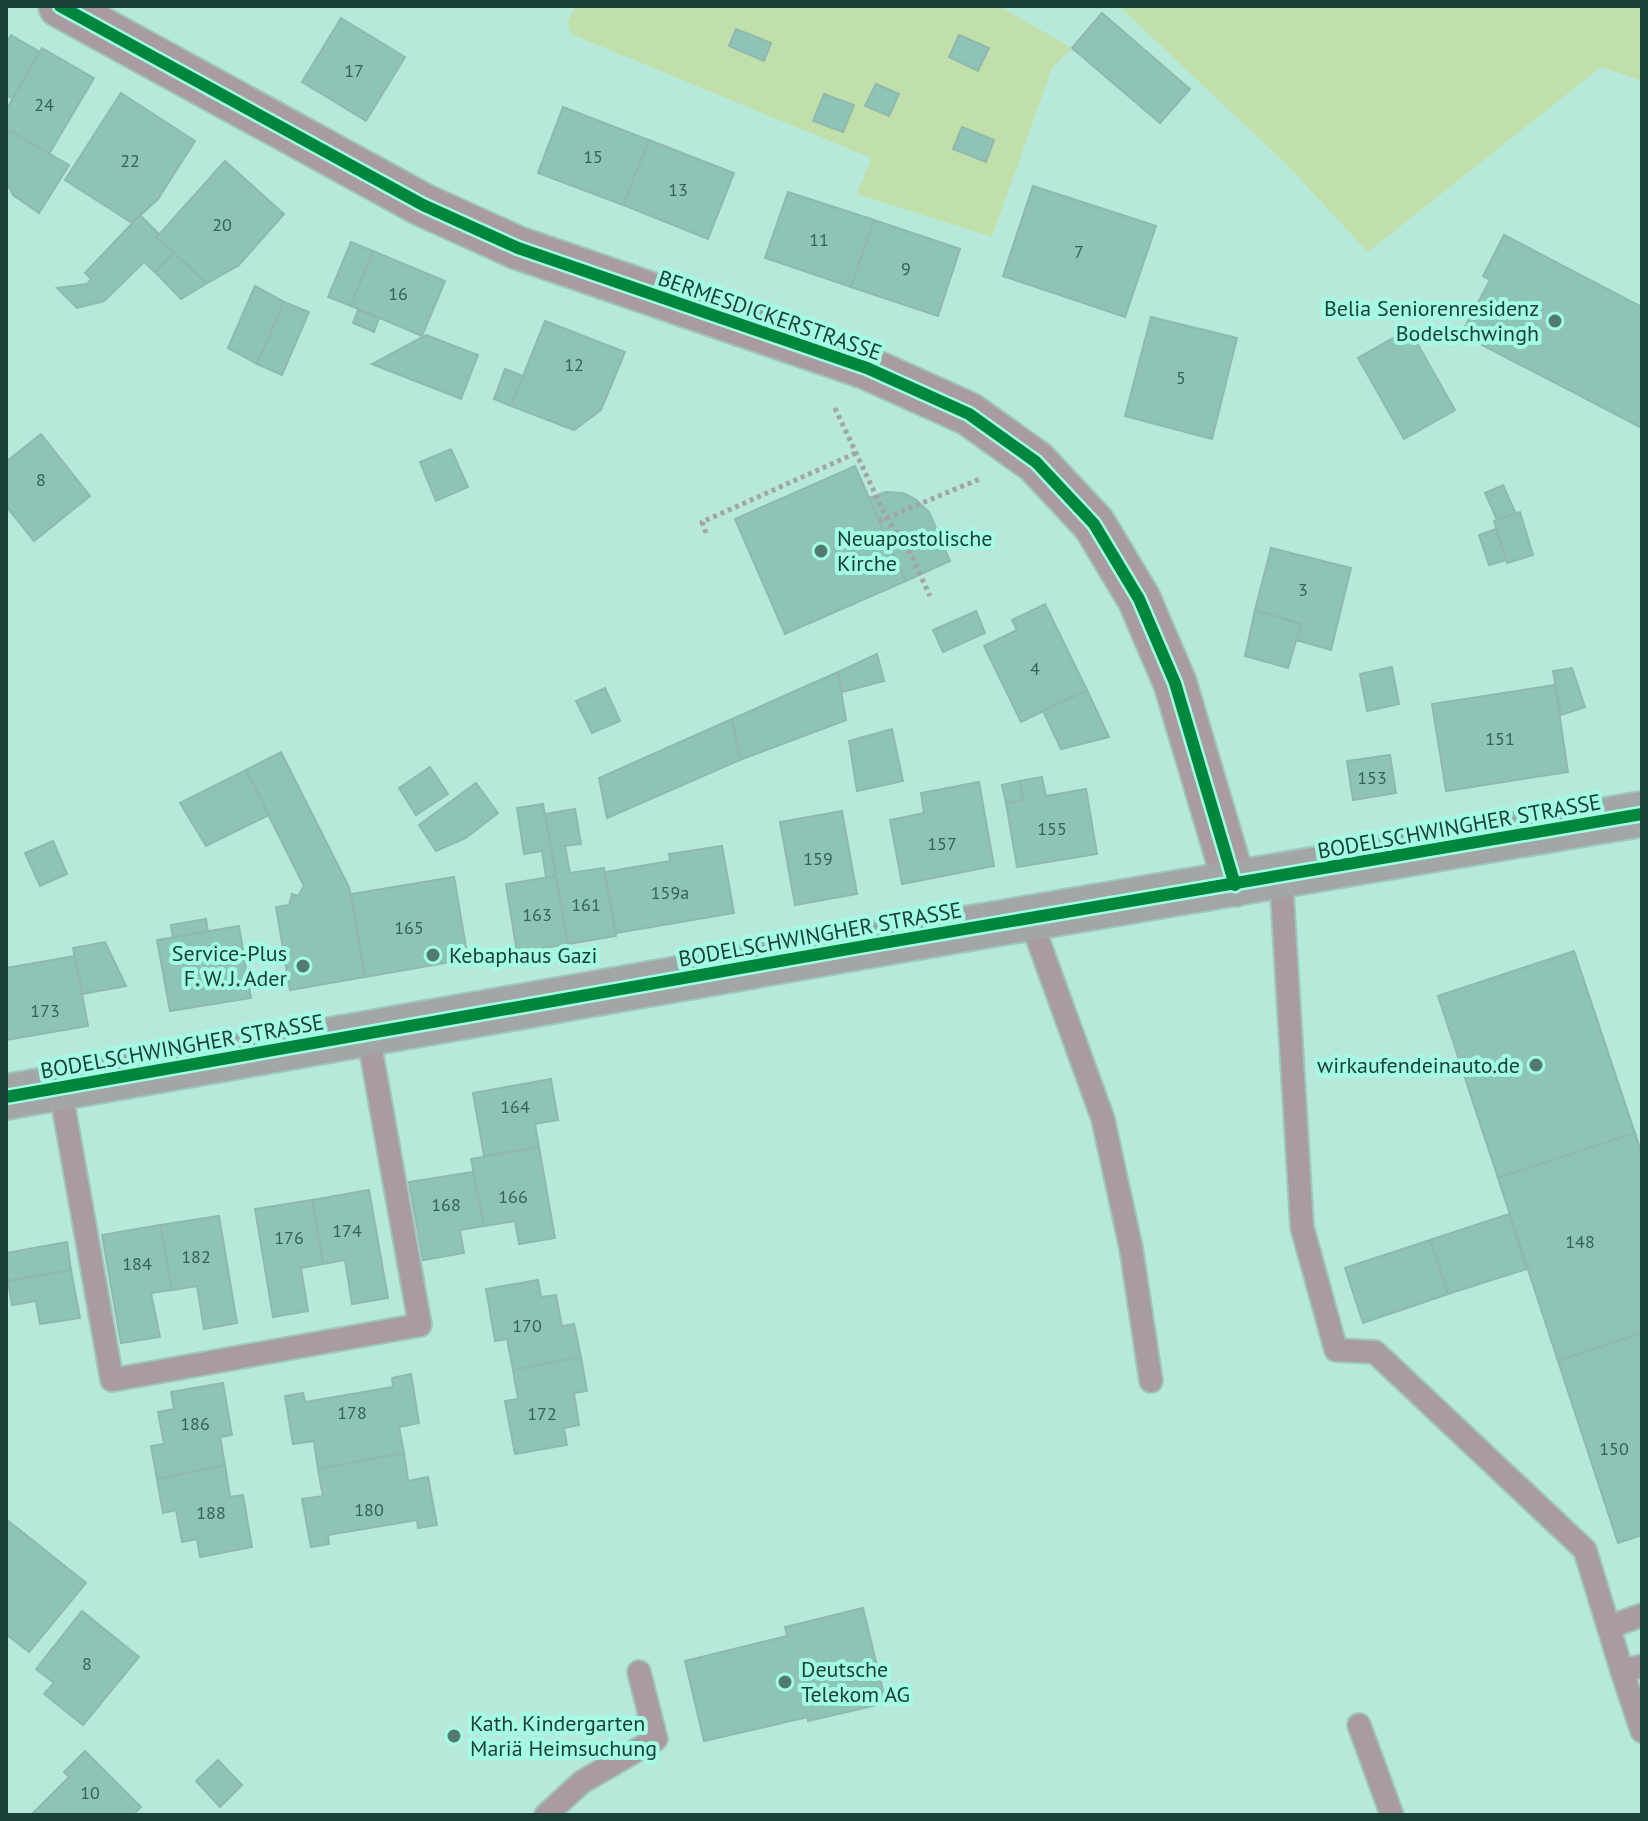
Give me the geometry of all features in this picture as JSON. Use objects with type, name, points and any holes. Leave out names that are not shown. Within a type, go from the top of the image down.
[{"type":"street","name":"BERMESDICKERSTRASSE","points":[[60,6],[437,211],[518,248],[867,368],[969,414],[1036,462],[1094,524],[1139,599],[1175,683],[1235,885]]},
{"type":"street","name":"BODELSCHWINGHER STRASSE","points":[[6,1097],[1642,814]]},
{"type":"lane","points":[[1281,877],[1302,1227],[1336,1350],[1375,1352],[1585,1550],[1609,1627],[1632,1668],[1642,1731]]},
{"type":"lane","points":[[1030,918],[1103,1119],[1131,1248],[1151,1381]]},
{"type":"lane","points":[[60,1087],[112,1380],[420,1325],[368,1034]]},
{"type":"lane","points":[[1609,1627],[1642,1615]]},
{"type":"lane","points":[[546,1815],[582,1782],[656,1739],[639,1672]]},
{"type":"lane","points":[[1359,1725],[1392,1815]]},
{"type":"path","points":[[835,408],[887,519],[910,553],[930,596]]},
{"type":"path","points":[[879,521],[982,478],[1007,441]]},
{"type":"path","points":[[706,533],[702,522],[856,453]]},
{"type":"green space","points":[[576,6],[999,6],[1072,48],[1052,68],[992,237],[857,194],[871,158],[571,34],[568,21]]},
{"type":"green space","points":[[1119,6],[1642,6],[1642,81],[1601,67],[1368,252],[1285,163]]},
{"type":"building","points":[[1102,13],[1190,89],[1160,123],[1072,48]]},
{"type":"building","points":[[341,18],[405,57],[366,121],[302,82]]},
{"type":"building","points":[[736,29],[771,43],[764,61],[729,46]]},
{"type":"building","points":[[11,35],[40,52],[13,99],[6,95],[6,44]]},
{"type":"building","points":[[959,35],[989,48],[978,71],[949,57]]},
{"type":"building","points":[[42,48],[94,78],[49,154],[6,129],[6,110]]},
{"type":"building","points":[[876,84],[899,94],[889,116],[865,106]]},
{"type":"building","points":[[121,93],[195,141],[158,199],[132,223],[65,180]]},
{"type":"building","points":[[824,94],[854,105],[843,132],[813,121]]},
{"type":"building","points":[[563,107],[649,140],[623,205],[538,173]]},
{"type":"building","points":[[962,127],[994,140],[986,162],[953,149]]},
{"type":"building","points":[[10,131],[69,165],[39,213],[13,195],[6,181],[6,137]]},
{"type":"building","points":[[649,140],[734,173],[708,239],[623,205]]},
{"type":"building","points":[[225,161],[284,214],[238,266],[207,283],[156,238]]},
{"type":"building","points":[[1033,186],[1156,226],[1125,317],[1003,276]]},
{"type":"building","points":[[788,192],[874,220],[851,287],[765,258]]},
{"type":"building","points":[[140,215],[159,234],[156,238],[174,253],[155,272],[144,262],[104,301],[77,308],[57,288],[87,284],[91,279],[85,273]]},
{"type":"building","points":[[874,220],[960,249],[938,316],[851,287]]},
{"type":"building","name":"Belia Seniorenresidenz Bodelschwingh","points":[[1504,235],[1642,307],[1642,428],[1461,334],[1490,280],[1483,276]]},
{"type":"building","points":[[351,242],[373,251],[351,306],[328,297]]},
{"type":"building","points":[[373,251],[445,281],[422,336],[351,306]]},
{"type":"building","points":[[174,253],[207,283],[181,299],[155,272]]},
{"type":"building","points":[[255,286],[284,302],[257,364],[228,348]]},
{"type":"building","points":[[284,302],[309,312],[282,375],[257,364]]},
{"type":"building","points":[[358,310],[379,318],[374,332],[353,323]]},
{"type":"building","points":[[1151,317],[1237,338],[1212,439],[1125,416]]},
{"type":"building","points":[[545,321],[625,352],[601,410],[574,430],[511,406]]},
{"type":"building","points":[[1409,329],[1455,410],[1404,439],[1358,358]]},
{"type":"building","points":[[426,335],[478,355],[461,399],[372,364]]},
{"type":"building","points":[[505,369],[523,376],[511,406],[494,399]]},
{"type":"building","points":[[41,434],[90,496],[34,541],[6,506],[6,462]]},
{"type":"building","points":[[451,449],[468,487],[436,501],[420,462]]},
{"type":"building","name":"Neuapostolische Kirche","points":[[855,466],[906,581],[785,634],[735,519]]},
{"type":"building","points":[[1503,485],[1516,514],[1497,520],[1485,493]]},
{"type":"building","points":[[886,492],[903,493],[929,512],[950,561],[906,581],[869,498]]},
{"type":"building","points":[[1520,512],[1533,555],[1507,563],[1494,521]]},
{"type":"building","points":[[1496,529],[1506,560],[1489,565],[1479,535]]},
{"type":"building","points":[[1271,548],[1351,568],[1331,650],[1296,640],[1301,624],[1255,610]]},
{"type":"building","points":[[1045,604],[1087,690],[1021,722],[984,646],[1017,630],[1012,620]]},
{"type":"building","points":[[1255,610],[1301,624],[1288,668],[1245,656]]},
{"type":"building","points":[[976,611],[985,633],[943,652],[933,630]]},
{"type":"building","points":[[877,654],[884,681],[842,692],[838,672]]},
{"type":"building","points":[[1392,667],[1399,704],[1367,711],[1360,674]]},
{"type":"building","points":[[1572,668],[1585,707],[1561,715],[1553,671]]},
{"type":"building","points":[[838,672],[846,720],[740,760],[732,719]]},
{"type":"building","points":[[1555,685],[1568,772],[1446,791],[1432,704]]},
{"type":"building","points":[[605,688],[620,721],[592,733],[576,701]]},
{"type":"building","points":[[1087,690],[1109,737],[1061,749],[1043,711]]},
{"type":"building","points":[[732,719],[740,760],[607,818],[599,778]]},
{"type":"building","points":[[892,729],[903,781],[857,791],[849,741]]},
{"type":"building","points":[[281,752],[349,887],[365,977],[290,990],[276,907],[289,905],[292,894],[298,896],[304,886],[246,770]]},
{"type":"building","points":[[1390,755],[1396,793],[1353,800],[1347,761]]},
{"type":"building","points":[[430,767],[448,794],[416,815],[399,788]]},
{"type":"building","points":[[246,770],[269,815],[206,846],[180,803]]},
{"type":"building","points":[[1042,777],[1046,796],[1086,789],[1097,854],[1017,867],[1006,803],[1023,800],[1020,781]]},
{"type":"building","points":[[1020,781],[1023,800],[1006,803],[1002,785]]},
{"type":"building","points":[[979,782],[994,866],[902,884],[890,820],[924,813],[921,793]]},
{"type":"building","points":[[476,783],[498,813],[466,838],[436,851],[419,825]]},
{"type":"building","points":[[543,804],[556,876],[546,877],[542,851],[524,854],[517,808]]},
{"type":"building","points":[[575,809],[581,844],[565,846],[570,873],[604,868],[616,936],[568,944],[545,814]]},
{"type":"building","points":[[842,811],[857,894],[795,905],[780,822]]},
{"type":"building","points":[[53,841],[67,874],[40,886],[25,853]]},
{"type":"building","points":[[722,846],[734,913],[616,933],[605,872],[670,861],[669,854]]},
{"type":"building","points":[[556,876],[568,944],[517,953],[506,884]]},
{"type":"building","points":[[454,877],[468,959],[365,977],[351,894]]},
{"type":"building","points":[[206,919],[208,932],[173,938],[171,925]]},
{"type":"building","points":[[239,926],[251,998],[170,1011],[157,940]]},
{"type":"building","points":[[105,942],[126,986],[82,994],[73,948]]},
{"type":"building","name":"wirkaufendeinauto.de","points":[[1574,951],[1635,1133],[1498,1178],[1438,996]]},
{"type":"building","points":[[75,956],[88,1026],[6,1040],[6,968]]},
{"type":"building","points":[[551,1079],[558,1120],[535,1124],[539,1147],[484,1156],[473,1093]]},
{"type":"building","points":[[1635,1133],[1642,1155],[1642,1333],[1558,1361],[1498,1178]]},
{"type":"building","points":[[539,1147],[555,1238],[519,1244],[515,1221],[484,1226],[471,1159]]},
{"type":"building","points":[[473,1172],[484,1226],[460,1230],[464,1253],[423,1260],[409,1182]]},
{"type":"building","points":[[369,1190],[388,1298],[352,1304],[345,1260],[323,1264],[312,1200]]},
{"type":"building","points":[[312,1200],[323,1264],[301,1268],[308,1311],[273,1317],[255,1209]]},
{"type":"building","points":[[1509,1214],[1527,1269],[1448,1294],[1430,1240]]},
{"type":"building","points":[[219,1216],[237,1323],[204,1329],[197,1286],[172,1290],[160,1225]]},
{"type":"building","points":[[160,1225],[172,1290],[151,1293],[160,1337],[121,1343],[102,1235]]},
{"type":"building","points":[[1430,1240],[1448,1294],[1363,1323],[1345,1268]]},
{"type":"building","points":[[67,1242],[71,1270],[8,1281],[6,1253]]},
{"type":"building","points":[[71,1270],[80,1318],[40,1324],[36,1301],[12,1305],[8,1281]]},
{"type":"building","points":[[538,1280],[541,1297],[556,1295],[562,1326],[574,1324],[581,1357],[513,1370],[507,1339],[495,1341],[486,1289]]},
{"type":"building","points":[[1642,1333],[1642,1535],[1618,1543],[1558,1361]]},
{"type":"building","points":[[581,1357],[587,1391],[574,1393],[579,1425],[564,1428],[567,1445],[515,1454],[505,1401],[518,1399],[513,1370]]},
{"type":"building","points":[[411,1374],[419,1423],[399,1427],[404,1453],[318,1469],[314,1441],[293,1444],[285,1396],[303,1393],[305,1402],[393,1387],[392,1378]]},
{"type":"building","points":[[223,1383],[232,1435],[220,1437],[225,1465],[157,1479],[151,1446],[164,1444],[158,1412],[174,1409],[171,1392]]},
{"type":"building","points":[[404,1453],[408,1481],[428,1477],[437,1525],[418,1528],[417,1520],[328,1535],[329,1544],[311,1547],[302,1499],[323,1496],[318,1469]]},
{"type":"building","points":[[225,1465],[230,1497],[243,1495],[252,1547],[200,1557],[197,1539],[182,1542],[176,1510],[163,1513],[157,1479]]},
{"type":"building","points":[[6,1519],[86,1583],[29,1652],[6,1634]]},
{"type":"building","name":"Deutsche Telekom AG","points":[[863,1608],[886,1703],[704,1741],[685,1661],[787,1636],[785,1627]]},
{"type":"building","points":[[82,1611],[139,1657],[83,1725],[44,1694],[54,1683],[36,1669]]},
{"type":"building","points":[[85,1751],[141,1807],[133,1815],[31,1815],[69,1777],[64,1772]]},
{"type":"building","points":[[218,1760],[242,1785],[220,1807],[196,1781]]},
{"type":"cycle path","points":[[60,6],[423,205],[518,248],[867,368],[969,414],[1036,462],[1094,524],[1139,599],[1175,683],[1235,885]]},
{"type":"cycle path","points":[[6,1097],[1642,814]]},
{"type":"place","name":"Belia Seniorenresidenz Bodelschwingh","points":[[1555,321]]},
{"type":"place","name":"Neuapostolische Kirche","points":[[821,551]]},
{"type":"place","name":"Kebaphaus Gazi","points":[[433,955]]},
{"type":"place","name":"Service-Plus F. W. J. Ader","points":[[303,966]]},
{"type":"place","name":"wirkaufendeinauto.de","points":[[1536,1065]]},
{"type":"place","name":"Deutsche Telekom AG","points":[[785,1682]]},
{"type":"place","name":"Kath. Kindergarten Mariä Heimsuchung","points":[[454,1736]]}]
